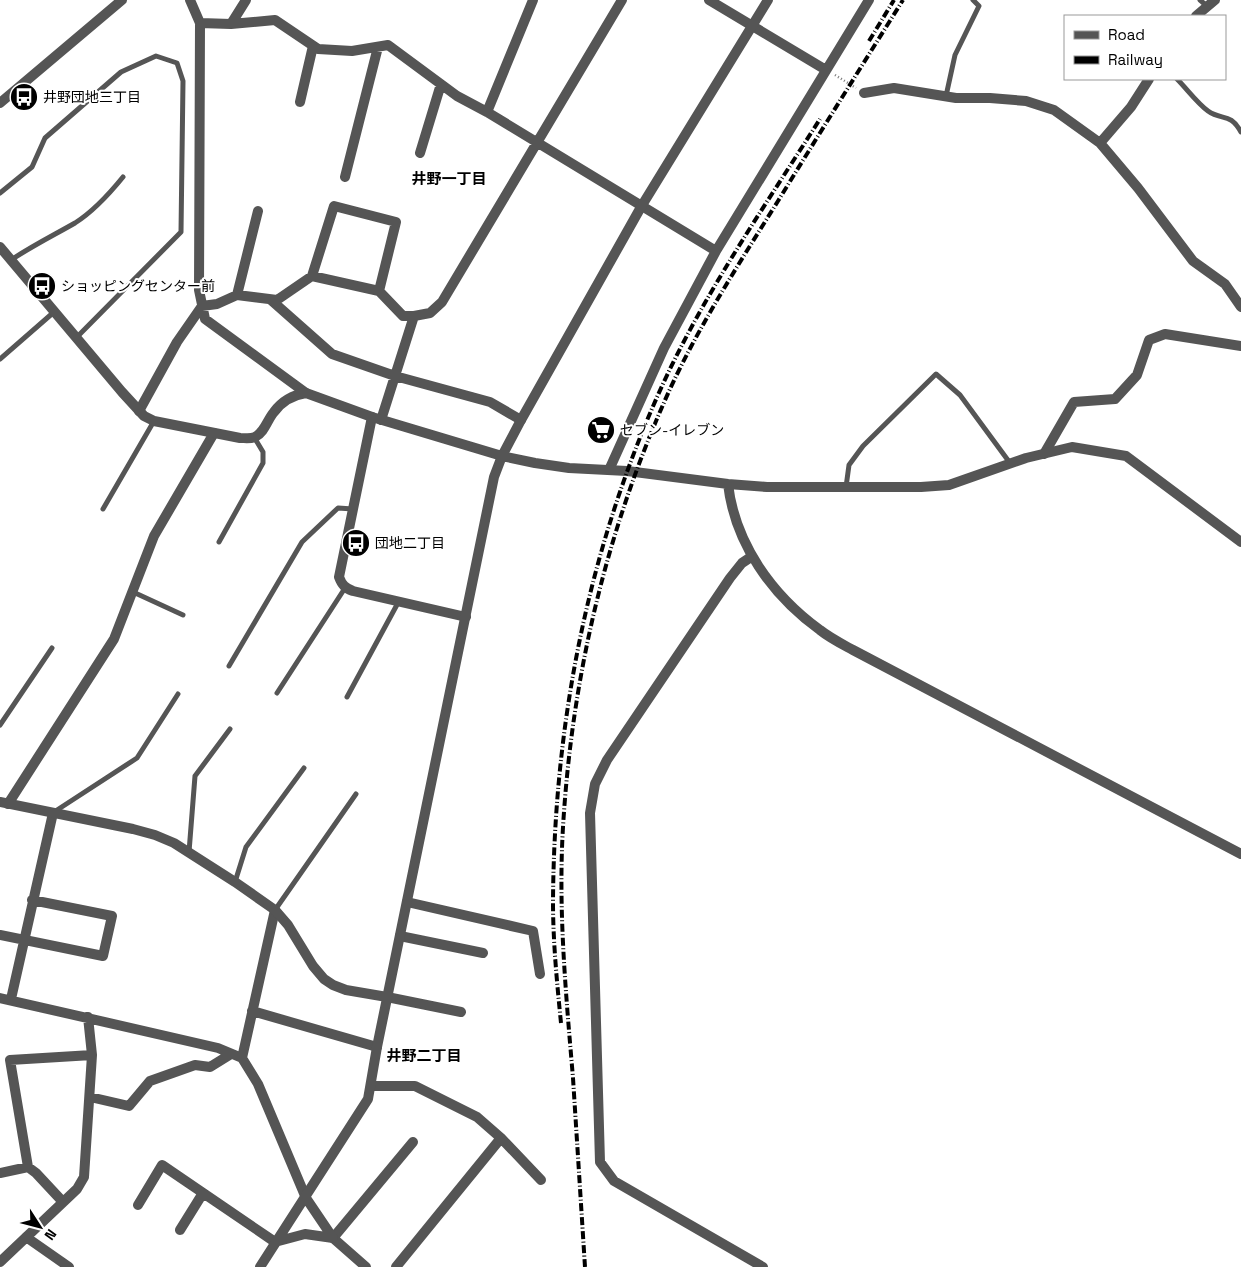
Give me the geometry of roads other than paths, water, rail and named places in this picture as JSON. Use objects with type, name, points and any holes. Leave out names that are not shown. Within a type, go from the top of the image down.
[{"type":"street","points":[[0,103],[122,0]]},
{"type":"street","points":[[190,0],[200,23],[199,290],[205,319],[306,393],[377,418],[502,456],[535,463],[569,468],[627,471],[767,487],[921,487],[949,485],[1010,463],[1072,447],[1126,456],[1241,542]]},
{"type":"street","points":[[231,24],[246,0]]},
{"type":"street","points":[[487,112],[533,0]]},
{"type":"street","points":[[312,276],[379,291],[403,316],[430,313],[442,302],[622,0]]},
{"type":"street","points":[[709,0],[826,70]]},
{"type":"street","points":[[260,1267],[362,1110],[372,1086],[377,1047],[387,997],[494,478],[502,456],[520,420],[641,206],[768,0]]},
{"type":"street","points":[[609,470],[664,348],[716,251],[869,0]]},
{"type":"street","points":[[1197,15],[1207,2]]},
{"type":"street","points":[[200,23],[231,24],[275,20],[318,49],[352,52],[388,45],[457,96],[487,112],[716,251]]},
{"type":"street","points":[[300,102],[313,46]]},
{"type":"street","points":[[345,177],[378,47]]},
{"type":"street","points":[[1100,143],[1131,107],[1148,80]]},
{"type":"street","points":[[420,153],[440,84]]},
{"type":"street","points":[[864,93],[894,88],[956,98],[1026,101],[1054,110],[1100,143],[1138,188],[1193,261],[1226,284],[1241,307]]},
{"type":"street","points":[[139,411],[176,342],[202,306],[217,304],[237,295],[277,300],[312,276],[334,206],[396,222],[379,291]]},
{"type":"street","points":[[237,295],[258,211]]},
{"type":"street","points":[[0,247],[139,411],[154,421],[240,438],[254,438],[260,433],[273,412],[283,402],[297,394],[306,393]]},
{"type":"street","points":[[271,300],[332,354],[396,376],[490,402],[520,420]]},
{"type":"street","points":[[414,316],[396,376],[377,418],[353,509],[340,577],[341,584],[346,588],[466,617]]},
{"type":"street","points":[[1044,454],[1074,402],[1115,399],[1137,375],[1149,340],[1165,334],[1241,346]]},
{"type":"street","points":[[214,433],[154,536],[106,655],[4,803],[155,835],[174,843],[275,910],[288,924],[313,966],[333,985],[346,990],[461,1012]]},
{"type":"street","points":[[728,484],[730,504],[737,528],[752,557],[790,605],[820,630],[870,659],[1241,854]]},
{"type":"street","points":[[752,557],[742,563],[730,578],[607,760],[595,784],[590,812],[600,1162],[614,1181],[763,1267]]},
{"type":"street","points":[[11,1000],[53,813]]},
{"type":"street","points":[[0,935],[103,956],[112,916],[32,900]]},
{"type":"street","points":[[407,902],[533,930],[540,974]]},
{"type":"street","points":[[242,1058],[275,910]]},
{"type":"street","points":[[400,936],[483,953]]},
{"type":"street","points":[[0,998],[218,1048],[242,1058],[258,1084],[306,1198],[333,1238],[366,1267]]},
{"type":"street","points":[[252,1011],[377,1047]]},
{"type":"street","points":[[0,1262],[77,1189],[84,1177],[92,1055],[88,1017]]},
{"type":"street","points":[[90,1097],[129,1106],[150,1081],[195,1065],[210,1067],[231,1054]]},
{"type":"street","points":[[63,1202],[28,1167],[10,1060],[92,1055]]},
{"type":"street","points":[[372,1086],[415,1086],[476,1117],[501,1138],[541,1180]]},
{"type":"street","points":[[396,1267],[501,1138]]},
{"type":"street","points":[[333,1238],[414,1142]]},
{"type":"street","points":[[138,1205],[162,1165],[275,1242],[305,1234],[333,1238]]},
{"type":"street","points":[[0,1173],[28,1167]]},
{"type":"street","points":[[180,1230],[204,1193]]},
{"type":"street","points":[[26,1237],[69,1267]]},
{"type":"lane","points":[[946,96],[955,55],[980,3],[973,0]]},
{"type":"lane","points":[[0,193],[32,167],[45,138],[121,72],[156,56],[177,63],[183,81],[182,232],[76,338]]},
{"type":"lane","points":[[1178,80],[1209,112],[1230,119],[1241,132]]},
{"type":"lane","points":[[11,260],[77,222],[109,194],[123,177]]},
{"type":"lane","points":[[0,359],[54,312]]},
{"type":"lane","points":[[846,487],[849,465],[863,446],[936,374],[960,396],[1010,463]]},
{"type":"lane","points":[[103,509],[154,421]]},
{"type":"lane","points":[[219,542],[263,463],[263,452],[254,438]]},
{"type":"lane","points":[[229,666],[302,542],[338,508],[353,509]]},
{"type":"lane","points":[[278,693],[346,588]]},
{"type":"lane","points":[[133,592],[184,615]]},
{"type":"lane","points":[[347,697],[400,600]]},
{"type":"lane","points":[[0,725],[52,648]]},
{"type":"lane","points":[[53,813],[137,758],[178,694]]},
{"type":"lane","points":[[189,852],[195,776],[230,728]]},
{"type":"lane","points":[[235,882],[246,847],[304,768]]},
{"type":"lane","points":[[275,910],[356,794]]},
{"type":"railway","points":[[869,41],[894,0]]},
{"type":"railway","points":[[585,1267],[561,890],[563,827],[568,770],[584,658],[596,603],[628,495],[648,441],[682,365],[707,317],[735,270],[903,0]]},
{"type":"railway","points":[[561,1023],[553,917],[555,835],[568,703],[580,638],[595,574],[614,510],[636,448],[679,351],[736,250],[820,119]]},
{"type":"place","name":"井野団地三丁目","points":[[24,97]]},
{"type":"place","name":"ショッピングセンター前","points":[[42,286]]},
{"type":"place","name":"セブン-イレブン","points":[[601,430]]},
{"type":"place","name":"団地二丁目","points":[[356,543]]},
{"type":"district","name":"井野一丁目","points":[[449,178]]},
{"type":"district","name":"井野二丁目","points":[[424,1055]]}]
